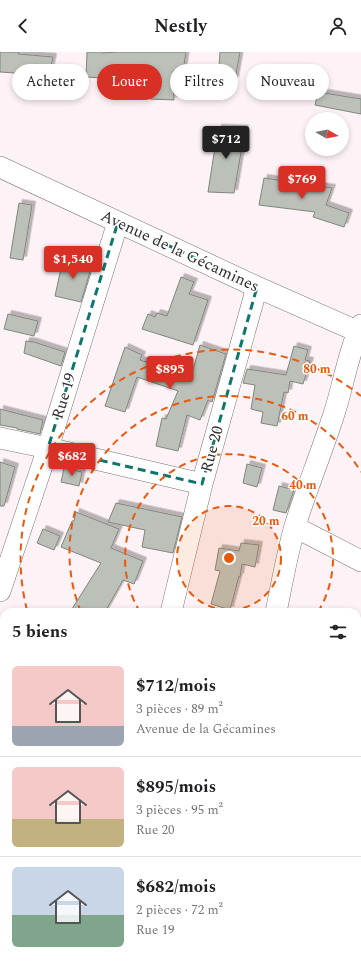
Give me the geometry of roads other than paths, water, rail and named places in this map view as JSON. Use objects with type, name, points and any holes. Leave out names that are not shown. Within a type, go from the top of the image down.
[{"type":"street","name":"Avenue de la Gécamines","points":[[0,167],[257,287],[360,330]]},
{"type":"street","name":"Rue 19","points":[[0,591],[48,448],[118,222]]},
{"type":"street","name":"Rue 20","points":[[172,608],[202,484],[257,287]]},
{"type":"street","points":[[277,608],[295,527],[333,416],[351,353],[360,330]]},
{"type":"street","points":[[0,438],[202,484]]},
{"type":"street","points":[[295,527],[361,561]]}]
